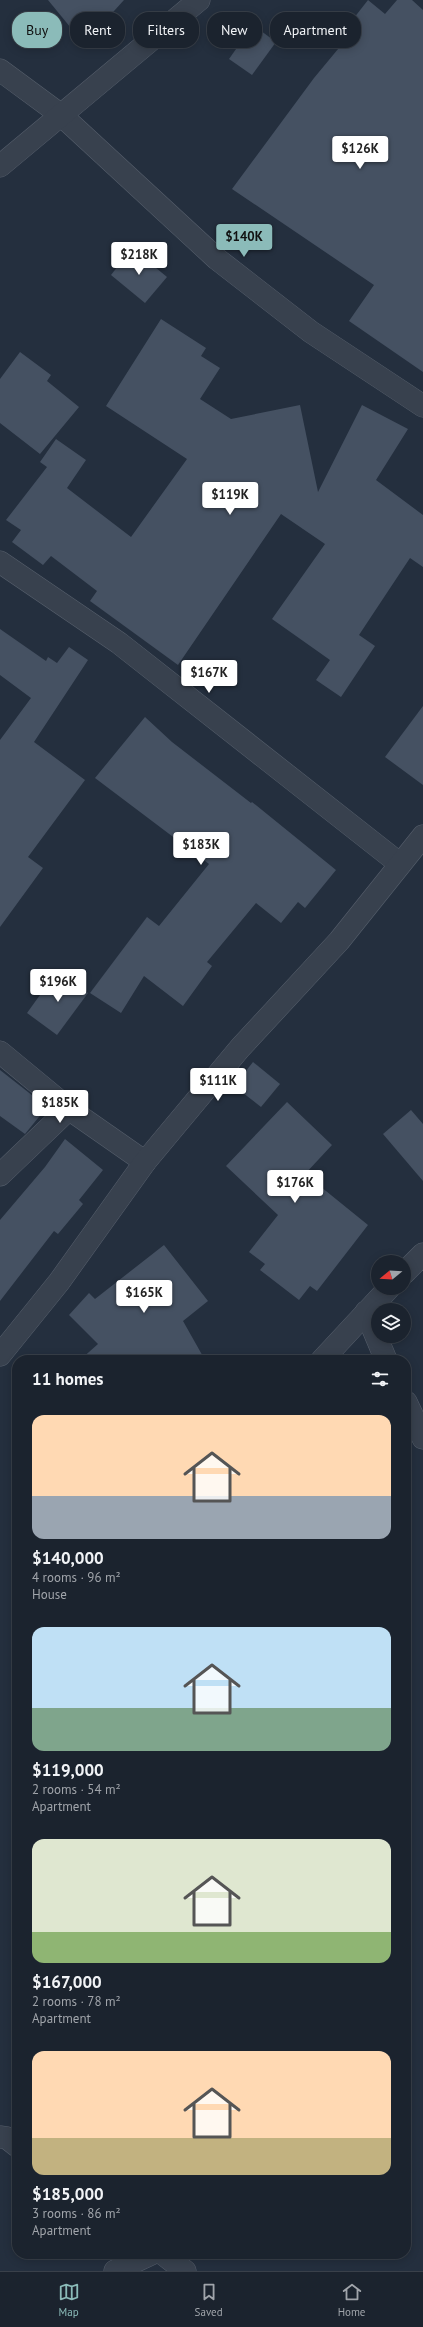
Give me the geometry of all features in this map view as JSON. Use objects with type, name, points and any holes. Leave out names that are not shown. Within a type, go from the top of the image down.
[{"type":"street","points":[[0,166],[199,0]]},
{"type":"street","points":[[0,70],[61,115],[217,259],[311,332],[423,406]]},
{"type":"street","points":[[0,562],[119,644],[400,864]]},
{"type":"street","points":[[0,1355],[59,1282],[145,1162],[240,1048],[339,941],[423,836]]},
{"type":"street","points":[[0,1052],[69,1109],[145,1162]]},
{"type":"street","points":[[0,1175],[69,1109]]},
{"type":"street","points":[[411,1266],[423,1254]]},
{"type":"street","points":[[327,1355],[382,1295]]},
{"type":"street","points":[[366,1312],[384,1355]]},
{"type":"street","points":[[411,1413],[423,1438]]},
{"type":"street","points":[[0,2137],[7,2138],[12,2142]]},
{"type":"street","points":[[115,2271],[140,2259]]},
{"type":"street","points":[[169,2259],[185,2271]]},
{"type":"building","points":[[48,0],[124,0],[113,12],[70,12],[70,27],[62,17],[62,12],[58,12]]},
{"type":"building","points":[[368,0],[385,14],[397,0],[412,0],[423,10],[423,372],[349,321],[374,285],[232,189],[314,78],[339,48],[361,48],[361,12],[359,12]]},
{"type":"building","points":[[262,32],[270,38],[270,48],[272,48],[252,75],[229,59],[237,48],[262,48]]},
{"type":"building","points":[[132,248],[167,277],[145,303],[111,275]]},
{"type":"building","points":[[161,319],[206,348],[201,356],[220,368],[200,399],[231,419],[300,405],[318,492],[362,405],[408,429],[376,480],[423,515],[423,567],[410,558],[359,635],[375,646],[341,697],[316,680],[330,660],[272,619],[325,544],[281,514],[178,665],[90,601],[97,591],[51,556],[43,565],[12,542],[21,530],[6,520],[47,467],[40,462],[56,439],[86,460],[67,488],[131,537],[187,459],[106,406]]},
{"type":"building","points":[[20,352],[51,375],[47,381],[79,407],[40,454],[0,423],[0,379]]},
{"type":"building","points":[[0,629],[46,661],[48,657],[57,663],[69,647],[88,660],[34,742],[85,780],[28,857],[43,868],[0,927],[0,740],[31,698],[0,675]]},
{"type":"building","points":[[423,706],[423,785],[385,757]]},
{"type":"building","points":[[145,717],[172,742],[251,803],[252,802],[336,870],[305,908],[298,902],[281,923],[256,903],[207,962],[212,966],[183,1006],[144,976],[121,1013],[90,993],[147,917],[159,926],[209,864],[95,778]]},
{"type":"building","points":[[58,970],[88,993],[57,1035],[27,1013]]},
{"type":"building","points":[[253,1062],[280,1084],[261,1107],[234,1086]]},
{"type":"building","points":[[0,1070],[47,1107],[25,1134],[0,1116]]},
{"type":"building","points":[[287,1102],[332,1145],[305,1174],[368,1225],[317,1291],[310,1286],[299,1300],[260,1270],[265,1264],[249,1252],[278,1215],[226,1166]]},
{"type":"building","points":[[411,1110],[423,1124],[423,1181],[383,1134]]},
{"type":"building","points":[[65,1139],[103,1170],[79,1200],[83,1204],[58,1234],[54,1231],[0,1301],[0,1220],[45,1167]]},
{"type":"building","points":[[164,1245],[208,1301],[183,1321],[202,1355],[86,1355],[98,1344],[69,1315],[89,1293],[95,1299]]}]
